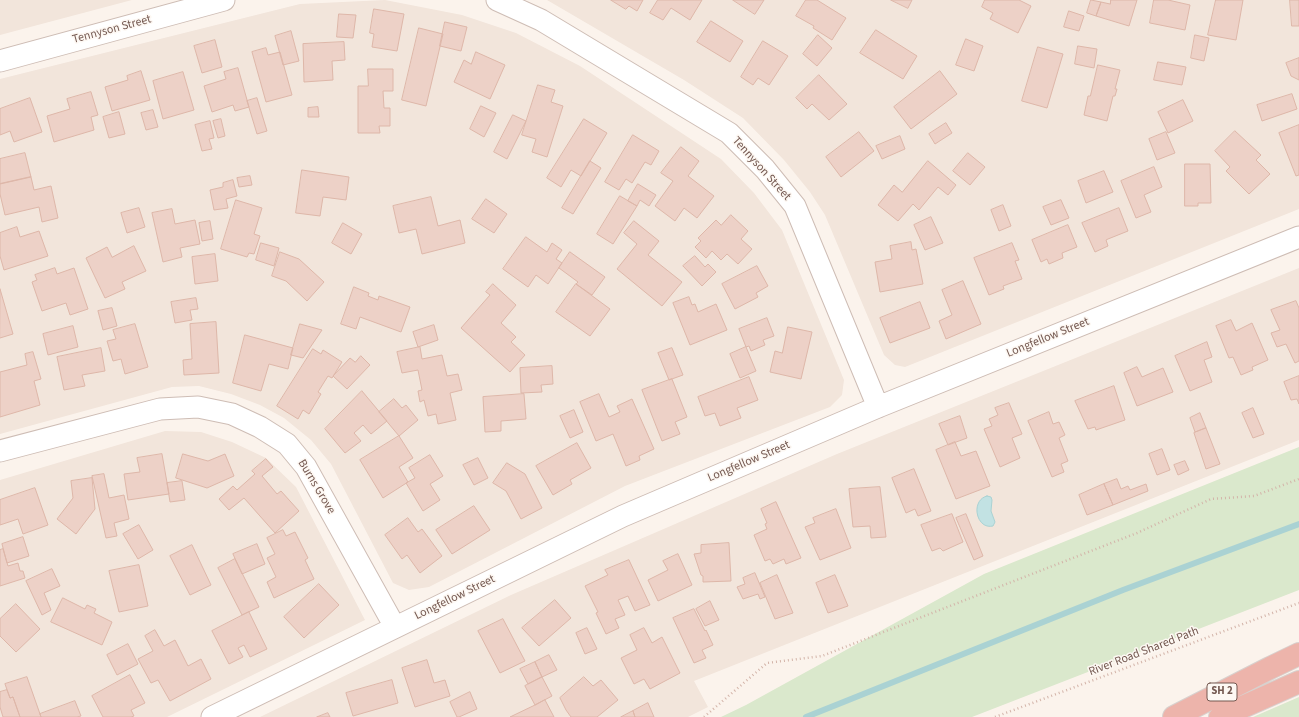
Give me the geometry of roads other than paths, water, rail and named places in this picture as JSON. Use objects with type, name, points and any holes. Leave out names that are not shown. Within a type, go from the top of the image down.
[{"type":"highway","name":"SH 2","points":[[1174,717],[1299,654]]},
{"type":"highway","name":"SH 2","points":[[1220,717],[1299,682]]},
{"type":"street","name":"Tennyson Street","points":[[0,61],[224,0]]},
{"type":"street","name":"Tennyson Street","points":[[497,0],[541,20],[729,133],[765,169],[795,206],[878,407]]},
{"type":"street","name":"Longfellow Street","points":[[212,717],[623,516],[878,407],[1299,237]]},
{"type":"street","name":"Burns Grove","points":[[0,451],[160,409],[198,407],[232,414],[260,427],[287,444],[306,467],[395,627]]},
{"type":"water","points":[[987,496],[991,497],[992,500],[991,511],[995,522],[993,526],[982,524],[977,514],[978,503]]},
{"type":"waterway","points":[[806,717],[1123,590],[1299,524]]}]
